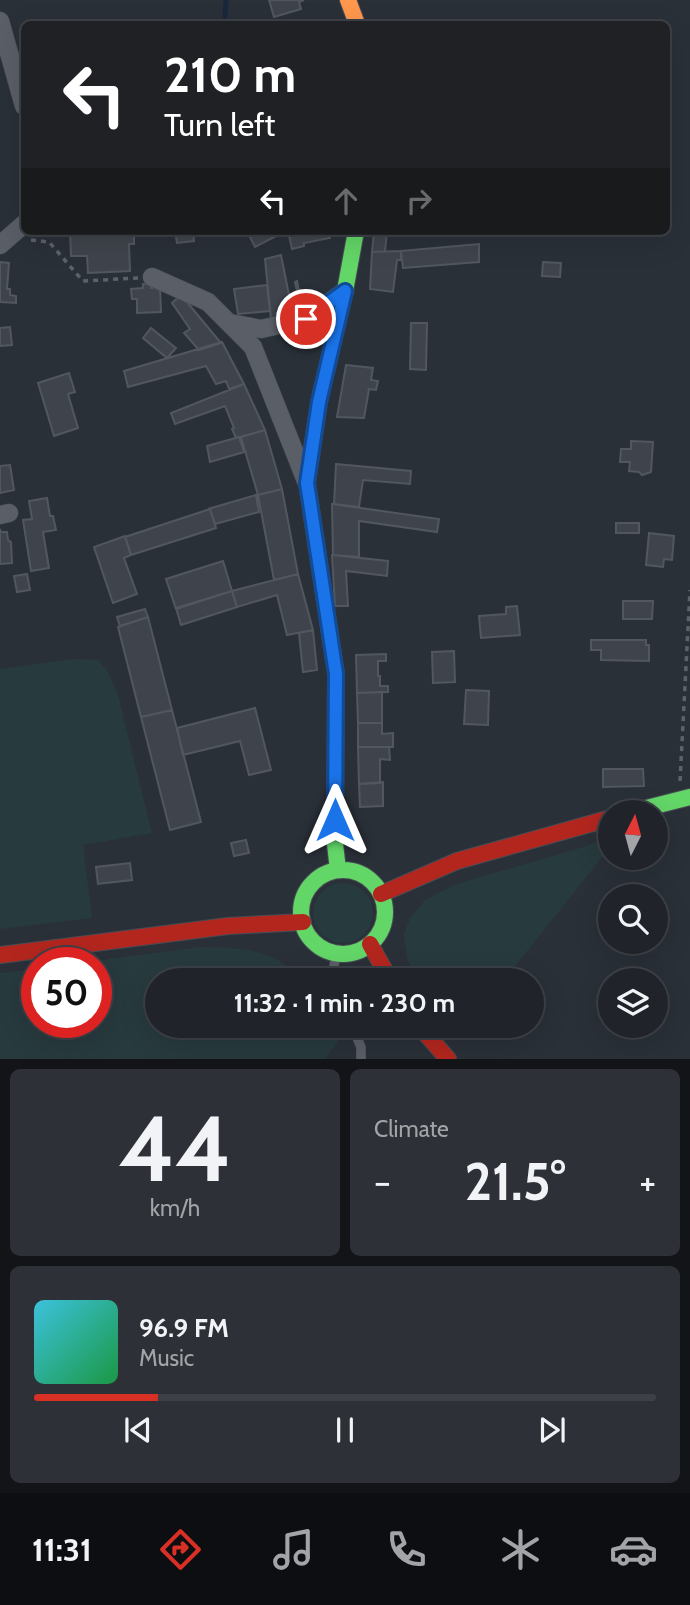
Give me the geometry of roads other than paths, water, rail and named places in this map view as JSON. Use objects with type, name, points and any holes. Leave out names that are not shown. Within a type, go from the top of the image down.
[{"type":"main road","points":[[348,0],[356,21]]},
{"type":"main road","points":[[338,870],[335,844],[336,674],[307,483],[319,402],[355,235]]},
{"type":"main road","points":[[668,802],[685,798]]},
{"type":"main road","points":[[381,894],[457,861],[598,822]]},
{"type":"main road","points":[[338,870],[348,870],[365,877],[381,894],[385,907],[379,934],[370,944],[348,954],[325,950],[315,943],[303,922],[303,900],[308,889],[317,880],[338,870]]},
{"type":"main road","points":[[0,955],[228,926],[303,922]]},
{"type":"main road","points":[[370,944],[383,968]]},
{"type":"main road","points":[[430,1038],[449,1059]]},
{"type":"street","points":[[0,21],[21,95]]},
{"type":"street","points":[[4,242],[21,227]]},
{"type":"street","points":[[152,277],[208,302],[253,347],[307,483]]},
{"type":"street","points":[[228,323],[261,329],[306,319],[345,291]]},
{"type":"lane","points":[[334,968],[336,953]]},
{"type":"lane","points":[[357,1038],[361,1046],[361,1059]]},
{"type":"waterway","points":[[225,16],[226,0]]}]
